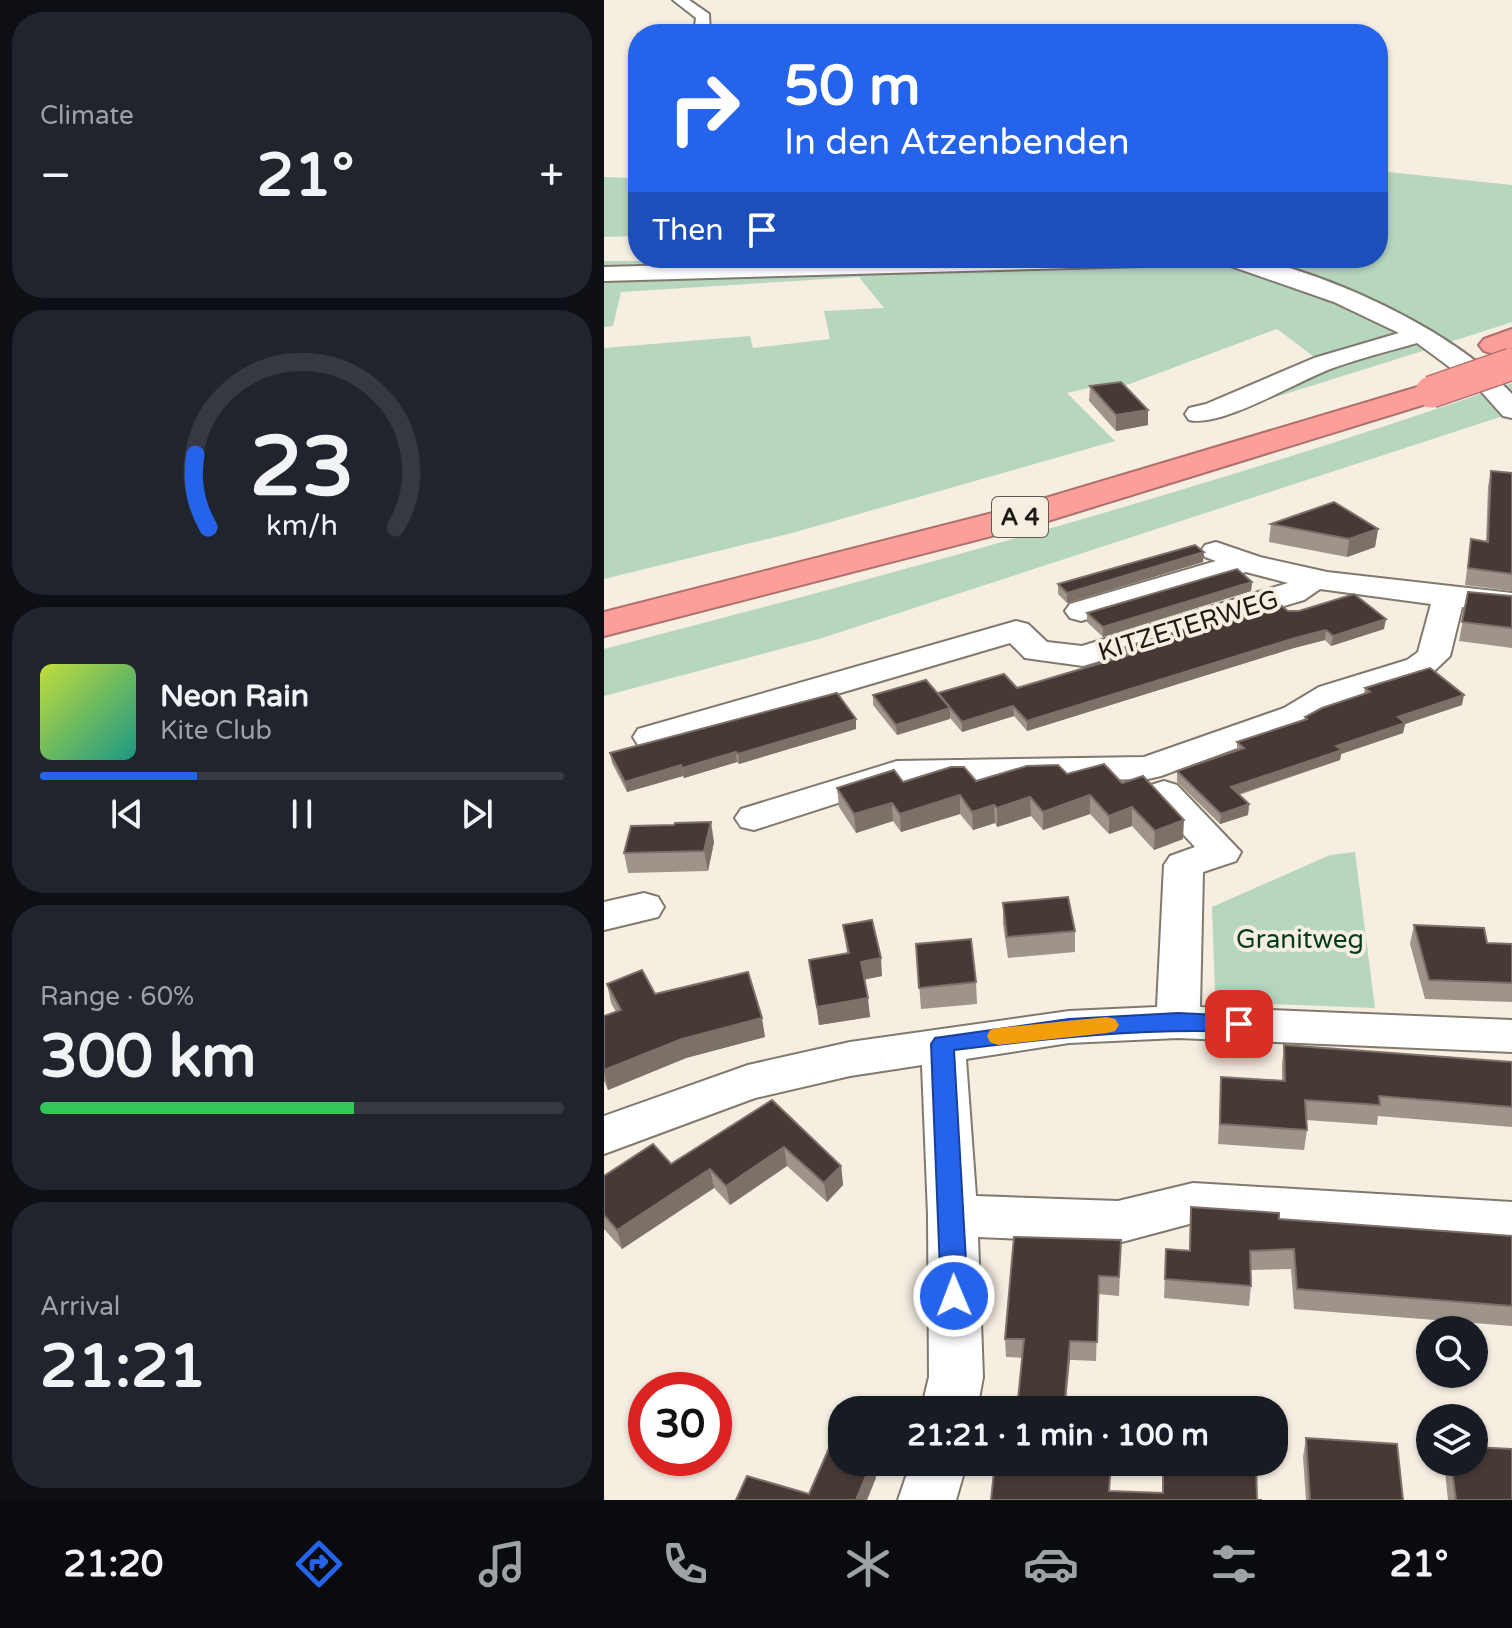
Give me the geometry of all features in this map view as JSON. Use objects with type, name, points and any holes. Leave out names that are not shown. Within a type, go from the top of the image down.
[{"type":"highway","name":"A 4","points":[[604,624],[1025,516],[1422,382],[1506,349]]},
{"type":"highway","name":"A 4","points":[[604,596],[996,496],[1259,421],[1422,382]]},
{"type":"street","points":[[680,0],[704,17],[703,24]]},
{"type":"street","points":[[604,274],[820,268]]},
{"type":"street","points":[[1266,268],[1292,275],[1359,304],[1419,335],[1461,363],[1504,398],[1512,410]]},
{"type":"street","points":[[1198,414],[1215,410],[1323,363],[1419,335]]},
{"type":"street","name":"KITZETERWEG","points":[[1081,611],[1230,557],[1316,578],[1512,603]]},
{"type":"street","name":"KITZETERWEG","points":[[651,737],[1016,631],[1037,651],[1083,656],[1293,593],[1316,578]]},
{"type":"street","points":[[754,818],[897,772],[1148,768],[1296,715],[1331,694],[1419,667],[1433,656],[1449,596]]},
{"type":"street","points":[[1164,793],[1222,852],[1184,865],[1178,1022]]},
{"type":"street","points":[[604,916],[644,907]]},
{"type":"street","points":[[604,1135],[748,1082],[850,1059],[1069,1027],[1178,1022],[1512,1036]]},
{"type":"street","points":[[943,1044],[953,1215],[956,1377],[952,1396]]},
{"type":"street","points":[[953,1215],[1118,1222],[1193,1203],[1512,1223]]},
{"type":"street","points":[[927,1500],[935,1476]]},
{"type":"green space","points":[[1388,172],[1512,185],[1512,322],[1450,342],[1381,304],[1271,268],[1388,268]]},
{"type":"green space","points":[[604,177],[628,178],[628,236],[604,237]]},
{"type":"green space","points":[[604,261],[628,261],[628,268],[1247,268],[1356,307],[1426,350],[1215,416],[1317,359],[1277,329],[1119,388],[1088,388],[1067,393],[1115,441],[792,533],[604,579],[604,348],[750,336],[753,348],[830,339],[824,311],[884,308],[859,277],[621,292],[613,326],[604,327]]},
{"type":"green space","points":[[1512,383],[1512,413],[822,638],[604,696],[604,649],[833,589],[1174,492]]},
{"type":"green space","name":"Granitweg","points":[[1355,852],[1375,1008],[1247,1003],[1215,992],[1212,907],[1330,855]]},
{"type":"building","points":[[1121,382],[1148,410],[1116,415],[1090,386]]},
{"type":"building","points":[[1491,471],[1512,473],[1512,574],[1468,568],[1471,539],[1488,542]]},
{"type":"building","points":[[1334,502],[1378,529],[1349,539],[1271,524]]},
{"type":"building","points":[[1195,545],[1204,552],[1067,593],[1058,584]]},
{"type":"building","points":[[1237,569],[1252,582],[1103,627],[1087,613]]},
{"type":"building","points":[[1468,592],[1512,596],[1512,628],[1462,622]]},
{"type":"building","points":[[1354,594],[1386,619],[1333,636],[1326,630],[1295,638],[1027,721],[1013,706],[962,722],[938,693],[1004,674],[1017,688],[1132,654],[1125,647],[1277,602],[1288,611],[1299,611]]},
{"type":"building","points":[[1430,668],[1464,695],[1398,717],[1405,723],[1336,746],[1342,750],[1231,787],[1249,804],[1221,814],[1177,771],[1244,748],[1237,742],[1307,719],[1305,717],[1322,708],[1370,692],[1365,688]]},
{"type":"building","points":[[926,680],[950,708],[896,725],[873,695]]},
{"type":"building","points":[[837,693],[856,719],[738,754],[736,752],[682,768],[681,765],[625,782],[610,753]]},
{"type":"building","points":[[1104,764],[1122,783],[1143,776],[1184,820],[1155,831],[1132,807],[1109,816],[1090,795],[1043,812],[1030,797],[972,812],[960,795],[900,814],[892,803],[854,814],[837,788],[894,770],[903,782],[951,767],[964,767],[976,781],[1027,766],[1058,765],[1067,774]]},
{"type":"building","points":[[711,822],[704,851],[624,853],[631,826]]},
{"type":"building","points":[[1068,897],[1075,931],[1007,937],[1003,903]]},
{"type":"building","points":[[872,920],[881,958],[861,962],[868,998],[817,1007],[809,960],[849,953],[843,925]]},
{"type":"building","points":[[1414,925],[1484,928],[1487,943],[1512,944],[1512,983],[1429,980]]},
{"type":"building","points":[[971,939],[976,982],[919,988],[916,944]]},
{"type":"building","points":[[642,970],[655,994],[748,972],[762,1018],[682,1039],[604,1070],[604,1016],[621,1010],[607,984]]},
{"type":"building","points":[[1284,1045],[1512,1062],[1512,1107],[1379,1096],[1380,1105],[1305,1100],[1307,1130],[1220,1124],[1221,1077],[1285,1081]]},
{"type":"building","points":[[772,1100],[841,1166],[824,1183],[784,1147],[726,1186],[710,1169],[617,1230],[604,1215],[604,1176],[653,1144],[671,1164]]},
{"type":"building","points":[[1191,1207],[1279,1213],[1279,1219],[1512,1236],[1512,1306],[1297,1289],[1294,1249],[1250,1251],[1251,1286],[1165,1279],[1166,1249],[1190,1251]]},
{"type":"building","points":[[1014,1237],[1121,1240],[1119,1277],[1099,1276],[1097,1342],[1070,1341],[1065,1396],[1018,1396],[1024,1339],[1005,1339]]},
{"type":"building","points":[[1306,1438],[1397,1444],[1403,1500],[1310,1500]]},
{"type":"building","points":[[1488,1448],[1512,1449],[1512,1500],[1456,1500],[1453,1476],[1488,1476]]},
{"type":"building","points":[[828,1451],[828,1476],[866,1476],[856,1500],[736,1500],[747,1476],[809,1494]]},
{"type":"building","points":[[994,1476],[1110,1476],[1109,1491],[1163,1493],[1163,1476],[1256,1476],[1257,1500],[991,1500]]},
{"type":"slow traffic","points":[[998,1036],[1107,1025]]},
{"type":"route","points":[[954,1296],[953,1215],[943,1044],[1069,1027],[1178,1022],[1239,1024]]}]
